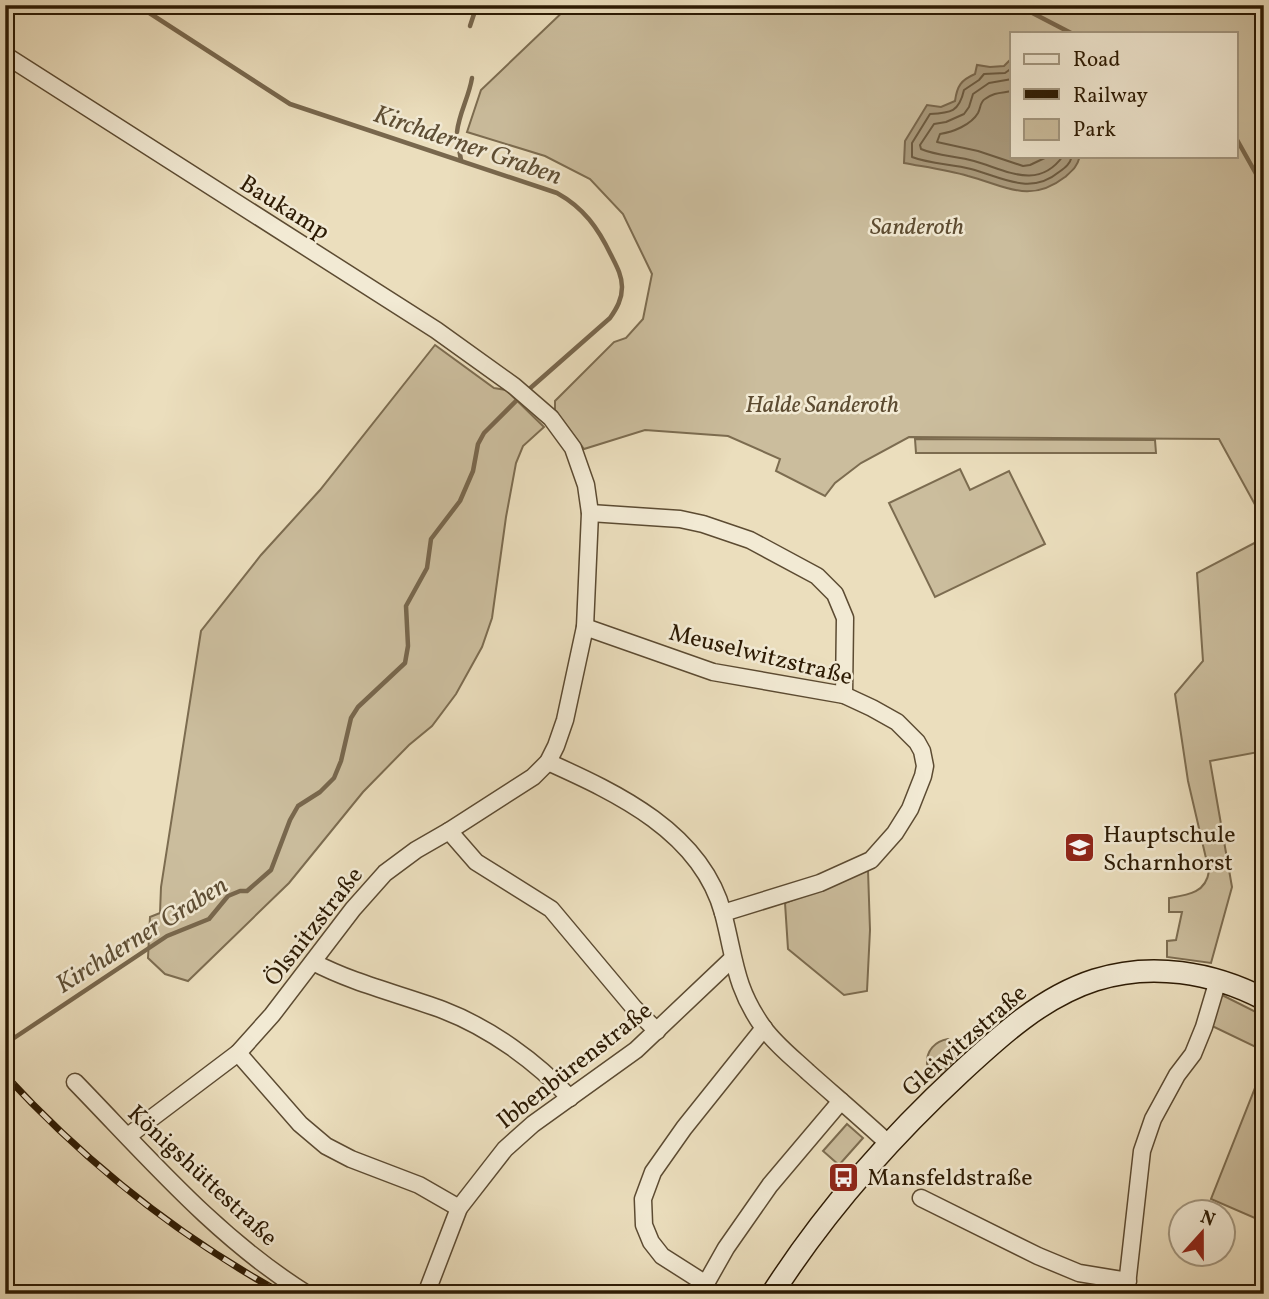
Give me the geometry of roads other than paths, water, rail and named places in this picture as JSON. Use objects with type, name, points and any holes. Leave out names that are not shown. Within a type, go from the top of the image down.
[{"type":"street","name":"Baukamp","points":[[5,55],[436,330],[536,404],[573,448],[586,485],[590,513]]},
{"type":"street","points":[[844,695],[845,618],[835,594],[817,576],[751,540],[703,524],[680,519],[590,513],[585,627],[565,720],[548,762],[601,786],[671,833],[705,873],[723,913],[741,989],[764,1028],[888,1143]]},
{"type":"street","name":"Meuselwitzstraße","points":[[585,627],[713,671],[844,695],[897,722],[922,751],[925,766],[923,776],[902,824],[872,860],[820,883],[723,913]]},
{"type":"street","name":"Ölsnitzstraße","points":[[128,1136],[238,1053],[272,1015],[372,886],[416,850],[533,777],[548,762]]},
{"type":"street","points":[[449,831],[476,862],[551,909],[634,1008],[657,1031]]},
{"type":"street","name":"Ibbenbürenstraße","points":[[426,1294],[459,1208],[477,1182],[511,1143],[533,1124],[615,1066],[657,1031],[732,959]]},
{"type":"street","points":[[313,962],[342,977],[470,1022],[524,1058],[570,1098]]},
{"type":"street","name":"Gleiwitzstraße","points":[[772,1294],[826,1217],[888,1143],[983,1052],[1035,1009],[1094,980],[1136,972],[1175,971],[1218,980],[1264,999]]},
{"type":"street","points":[[921,1198],[1038,1256],[1079,1273],[1127,1287],[1142,1151],[1153,1119],[1177,1075],[1193,1054],[1218,980]]},
{"type":"street","points":[[764,1028],[684,1128],[653,1172],[643,1199],[644,1225],[650,1242],[668,1261],[703,1289],[726,1248],[771,1185],[841,1101]]},
{"type":"street","points":[[238,1053],[300,1124],[326,1146],[351,1159],[419,1185],[459,1208]]},
{"type":"street","name":"Königshüttestraße","points":[[75,1082],[221,1230],[286,1281],[307,1294]]},
{"type":"water","points":[[1010,60],[1010,158],[1079,158],[1076,166],[1065,177],[1040,190],[1016,190],[952,172],[904,163],[905,141],[927,105],[941,107],[955,101],[960,84],[975,74],[977,65],[1004,66]]},
{"type":"waterway","name":"Kirchderner Graben","points":[[137,5],[290,104],[557,193],[583,212],[601,236],[618,270],[622,287],[620,299],[610,318],[527,391]]},
{"type":"waterway","points":[[470,26],[477,5]]},
{"type":"waterway","points":[[1017,5],[1069,32]]},
{"type":"waterway","points":[[457,132],[472,78]]},
{"type":"waterway","points":[[1238,142],[1264,188]]},
{"type":"waterway","points":[[459,149],[461,160]]},
{"type":"waterway","name":"Kirchderner Graben","points":[[5,1044],[167,936],[209,919],[228,896],[247,891],[271,870],[298,806],[320,792],[334,778],[341,761],[351,718],[358,707],[405,663],[408,646],[406,606],[427,568],[431,539],[460,501],[473,471],[478,444],[484,433],[520,397]]},
{"type":"railway","points":[[5,1075],[68,1138],[135,1196],[207,1248],[283,1294]]},
{"type":"place","name":"Hauptschule Scharnhorst","points":[[1080,848]]},
{"type":"place","name":"Mansfeldstraße","points":[[844,1177]]},
{"type":"park label","name":"Sanderoth","points":[[917,226]]},
{"type":"park label","name":"Halde Sanderoth","points":[[822,404]]}]
